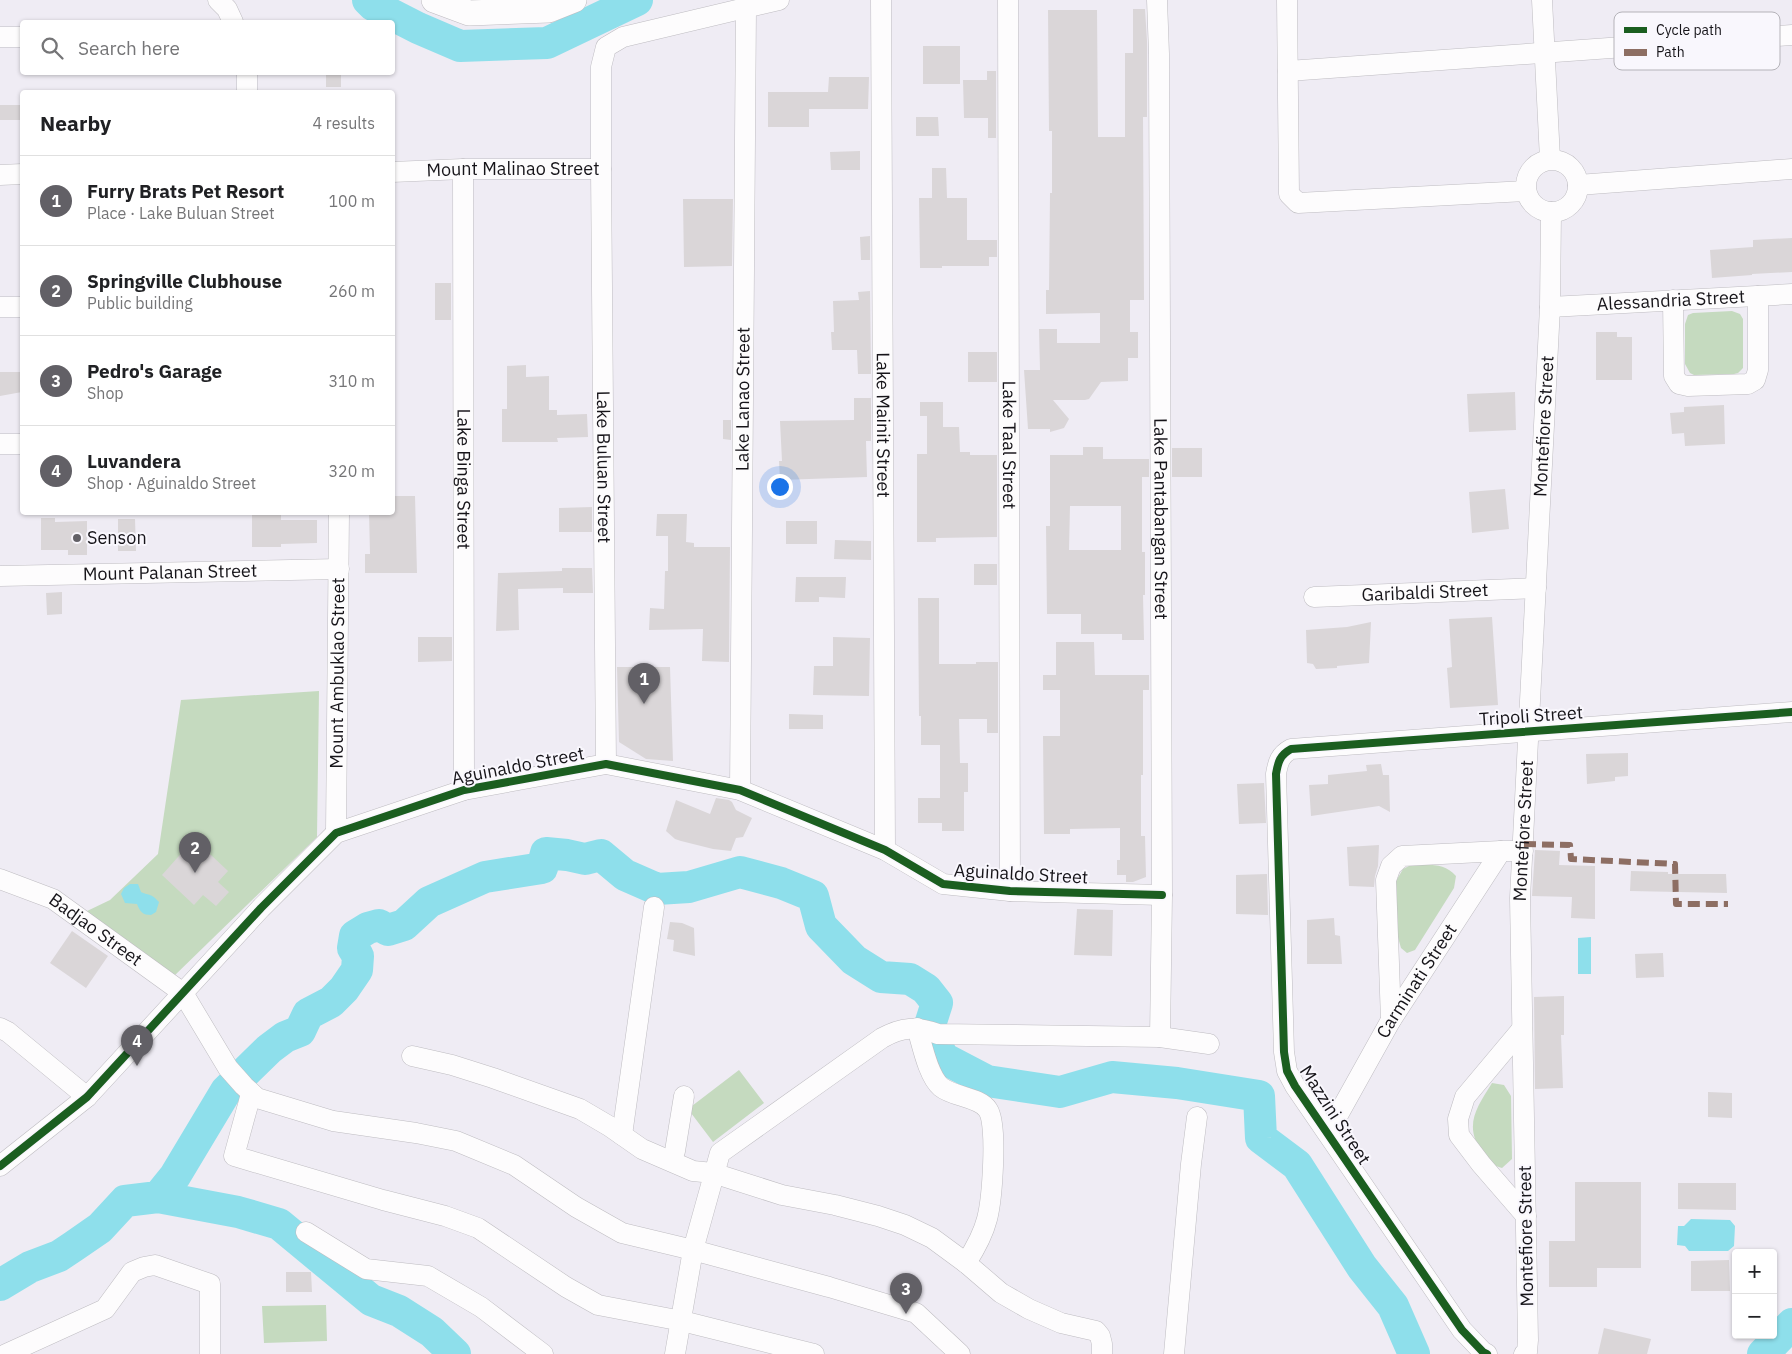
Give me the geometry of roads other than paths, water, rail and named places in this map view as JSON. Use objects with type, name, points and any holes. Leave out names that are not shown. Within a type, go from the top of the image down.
[{"type":"street","points":[[218,0],[227,9],[232,20]]},
{"type":"street","points":[[434,0],[469,13],[549,10],[574,0]]},
{"type":"street","name":"Mount Malinao Street","points":[[395,172],[463,169],[601,169],[601,67],[606,47],[623,37],[779,0]]},
{"type":"street","name":"Lake Mainit Street","points":[[881,0],[885,850]]},
{"type":"street","name":"Lake Taal Street","points":[[1008,0],[1010,891]]},
{"type":"street","name":"Lake Pantabangan Street","points":[[1157,0],[1160,54],[1162,895],[1160,1037]]},
{"type":"street","points":[[1287,0],[1289,194],[1298,203],[1526,191]]},
{"type":"street","points":[[1542,0],[1550,160]]},
{"type":"street","name":"Lake Lanao Street","points":[[740,790],[746,8]]},
{"type":"street","points":[[0,37],[20,37]]},
{"type":"street","points":[[1288,71],[1614,48]]},
{"type":"street","points":[[247,75],[247,90]]},
{"type":"street","points":[[1550,160],[1559,160],[1573,170],[1578,186],[1577,194],[1567,207],[1560,211],[1551,212],[1535,206],[1529,199],[1526,191],[1526,182],[1534,166],[1550,160]]},
{"type":"street","name":"Lake Binga Street","points":[[463,169],[464,790]]},
{"type":"street","name":"Lake Buluan Street","points":[[601,169],[606,764]]},
{"type":"street","points":[[1578,186],[1792,169]]},
{"type":"street","points":[[0,175],[20,174]]},
{"type":"street","name":"Montefiore Street","points":[[1524,1354],[1527,1352],[1528,1340],[1520,898],[1550,307],[1551,212]]},
{"type":"street","name":"Alessandria Street","points":[[1550,307],[1792,294]]},
{"type":"street","points":[[1673,300],[1674,376],[1679,384],[1688,386],[1748,384],[1755,380],[1758,370],[1758,296]]},
{"type":"street","points":[[0,307],[20,307]]},
{"type":"street","points":[[0,444],[20,444]]},
{"type":"street","name":"Mount Ambuklao Street","points":[[336,833],[338,515]]},
{"type":"street","name":"Mount Palanan Street","points":[[0,576],[339,569]]},
{"type":"street","name":"Garibaldi Street","points":[[1314,598],[1536,588]]},
{"type":"street","name":"Tripoli Street","points":[[1278,761],[1291,748],[1792,712]]},
{"type":"street","name":"Mazzini Street","points":[[1278,761],[1276,780],[1284,1052],[1287,1071],[1295,1086],[1462,1330],[1487,1354]]},
{"type":"street","name":"Aguinaldo Street","points":[[0,1166],[88,1097],[262,908],[336,833],[464,790],[606,764],[740,790],[885,850],[942,884],[1010,891],[1162,895]]},
{"type":"street","name":"Carminati Street","points":[[1328,1133],[1391,1020],[1501,851]]},
{"type":"street","points":[[1391,1020],[1386,880],[1391,866],[1402,856],[1523,851]]},
{"type":"street","name":"Badjao Street","points":[[0,879],[53,898],[183,993]]},
{"type":"street","points":[[622,1135],[654,908]]},
{"type":"street","points":[[183,993],[228,1068],[257,1098],[333,1121],[416,1133],[456,1142],[514,1165],[576,1207],[622,1233],[829,1287],[916,1313],[960,1354]]},
{"type":"street","points":[[0,1028],[8,1032],[88,1097]]},
{"type":"street","points":[[1522,1029],[1465,1097],[1458,1119],[1460,1134],[1481,1164],[1526,1216]]},
{"type":"street","points":[[675,1354],[693,1250],[720,1153],[882,1038],[903,1030],[926,1030],[1160,1037],[1209,1044]]},
{"type":"street","points":[[926,1030],[932,1075],[941,1087],[984,1104],[991,1116],[993,1134],[991,1199],[982,1233],[976,1248],[966,1263]]},
{"type":"street","points":[[412,1056],[452,1065],[580,1109],[642,1149],[693,1171],[713,1173],[782,1195],[835,1205],[905,1225],[932,1238],[966,1263],[1001,1293],[1029,1309],[1060,1323],[1096,1331],[1100,1336],[1102,1354]]},
{"type":"street","points":[[248,1090],[234,1156],[383,1200],[446,1216],[478,1228],[566,1287],[598,1305],[682,1322],[814,1354]]},
{"type":"street","points":[[671,1161],[675,1151],[684,1096]]},
{"type":"street","points":[[1174,1354],[1197,1117]]},
{"type":"street","points":[[306,1232],[366,1269],[428,1276],[481,1307],[543,1354]]},
{"type":"street","points":[[14,1352],[105,1309],[132,1272],[155,1265],[210,1284],[210,1354]]},
{"type":"water","points":[[130,884],[138,884],[141,892],[152,896],[159,902],[156,912],[151,915],[144,914],[137,904],[125,903],[121,894],[124,888]]},
{"type":"water","points":[[1591,937],[1591,974],[1578,974],[1578,938]]},
{"type":"water","points":[[1691,1219],[1730,1220],[1735,1226],[1734,1246],[1728,1251],[1689,1251],[1685,1246],[1677,1245],[1678,1226],[1684,1226]]},
{"type":"waterway","points":[[368,0],[373,5],[418,28],[460,46],[547,43],[637,0]]},
{"type":"waterway","points":[[158,1197],[175,1176],[226,1091],[269,1049],[285,1037],[300,1031],[308,1014],[331,1002],[344,989],[357,970],[358,956],[353,948],[355,936],[368,928],[379,925],[388,930],[404,925],[429,902],[485,877],[542,868],[546,853],[585,859],[601,855],[625,875],[657,889],[689,887],[740,872],[781,883],[813,896],[821,926],[854,960],[881,977],[910,979],[926,989],[937,1003],[929,1028],[943,1058],[987,1081],[1060,1092],[1112,1077],[1177,1083],[1259,1096],[1261,1138],[1297,1165],[1362,1267],[1393,1306],[1414,1354]]},
{"type":"waterway","points":[[0,1285],[30,1267],[59,1256],[74,1246],[100,1228],[125,1201],[158,1197],[238,1212],[279,1224],[371,1300],[399,1311],[432,1332],[455,1354]]},
{"type":"waterway","points":[[1763,1354],[1792,1324]]},
{"type":"place","name":"Senson","points":[[77,538]]},
{"type":"place","name":"Furry Brats Pet Resort","points":[[644,704]]},
{"type":"place","name":"Springville Clubhouse","points":[[195,873]]},
{"type":"place","name":"Luvandera","points":[[137,1066]]},
{"type":"place","name":"Pedro's Garage","points":[[906,1314]]}]
